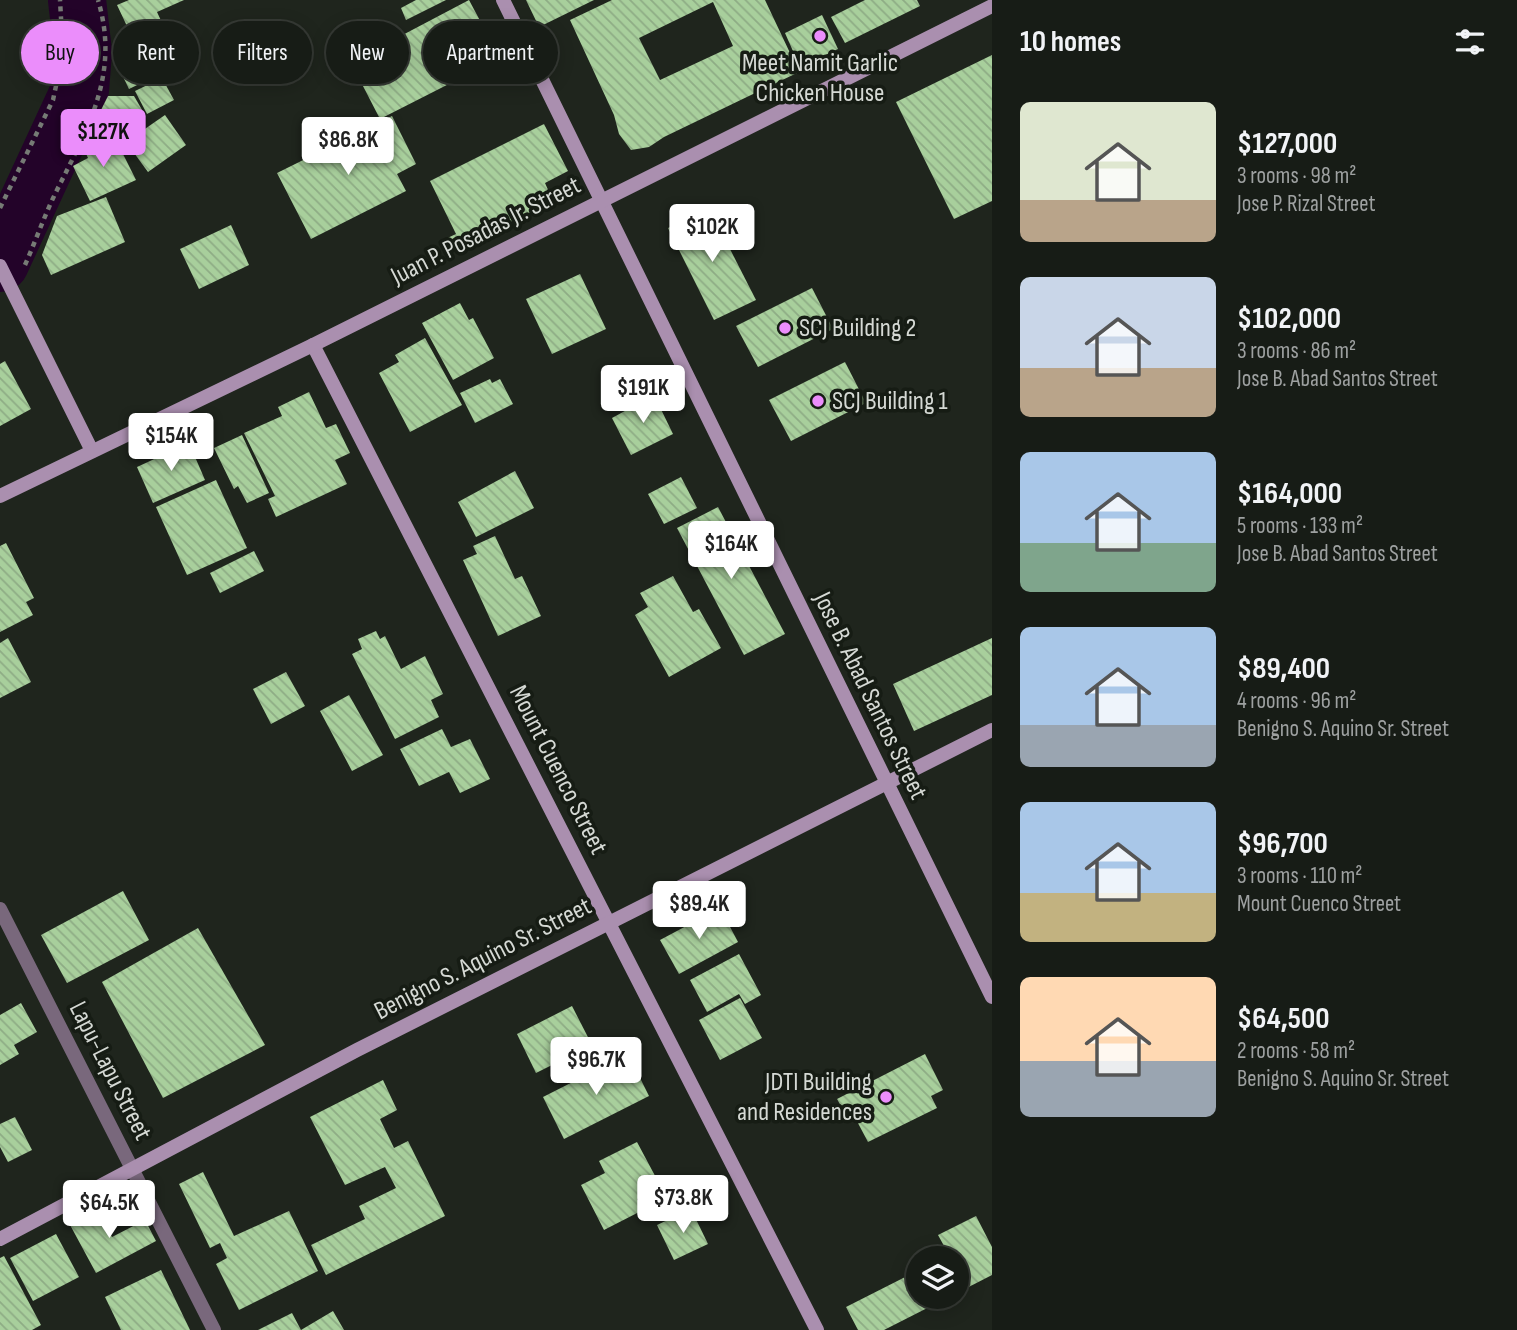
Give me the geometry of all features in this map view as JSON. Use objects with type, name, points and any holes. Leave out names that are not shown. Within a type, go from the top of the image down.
[{"type":"street","name":"Jose B. Abad Santos Street","points":[[503,0],[603,200],[884,783],[992,997]]},
{"type":"street","name":"Juan P. Posadas Jr. Street","points":[[0,496],[313,345],[992,6]]},
{"type":"street","points":[[0,266],[92,451]]},
{"type":"street","name":"Mount Cuenco Street","points":[[313,345],[817,1330]]},
{"type":"street","name":"Benigno S. Aquino Sr. Street","points":[[0,1239],[609,923],[992,730]]},
{"type":"street","name":"Lapu-Lapu Street","points":[[0,909],[214,1330]]},
{"type":"path","points":[[0,208],[53,100],[63,53],[60,0]]},
{"type":"path","points":[[12,290],[92,121],[106,63],[106,26],[98,0]]},
{"type":"building","points":[[129,0],[184,0],[157,12],[161,21],[125,21],[117,5]]},
{"type":"building","points":[[416,0],[446,0],[406,20],[401,8]]},
{"type":"building","points":[[469,0],[480,21],[429,21]]},
{"type":"building","points":[[526,0],[594,0],[551,21],[536,21]]},
{"type":"building","points":[[612,0],[765,0],[799,72],[664,137],[649,147],[631,150],[619,134],[614,115],[570,20]],"holes":[[[713,2],[733,46],[660,80],[639,38]]]},
{"type":"building","points":[[865,0],[917,0],[920,6],[845,43],[831,17]]},
{"type":"building","points":[[822,15],[838,49],[800,67],[785,33]]},
{"type":"building","points":[[423,24],[423,84],[449,84],[380,119],[362,84],[409,84],[409,32]]},
{"type":"building","points":[[992,55],[992,201],[954,219],[896,102]]},
{"type":"building","points":[[127,84],[139,84],[129,89]]},
{"type":"building","points":[[150,84],[165,84],[174,100],[147,114],[135,91]]},
{"type":"building","points":[[108,96],[134,96],[145,115],[107,138],[91,130]]},
{"type":"building","points":[[165,115],[186,145],[148,172],[126,142]]},
{"type":"building","points":[[392,116],[416,164],[397,174],[406,191],[311,239],[277,173]]},
{"type":"building","points":[[544,124],[568,171],[545,183],[553,201],[448,253],[441,241],[456,234],[430,181]]},
{"type":"building","points":[[102,138],[120,148],[136,180],[90,201],[73,166],[88,158],[83,147]]},
{"type":"building","points":[[106,197],[125,242],[51,275],[42,255],[57,216]]},
{"type":"building","points":[[709,208],[756,300],[714,320],[668,228]]},
{"type":"building","points":[[231,225],[249,265],[199,289],[180,249]]},
{"type":"building","points":[[580,274],[606,329],[552,354],[526,299]]},
{"type":"building","name":"SCJ Building 2","points":[[812,288],[833,329],[758,367],[736,326]]},
{"type":"building","points":[[460,303],[469,320],[473,318],[494,358],[453,380],[422,323]]},
{"type":"building","points":[[425,338],[462,405],[410,432],[379,373],[399,362],[395,355]]},
{"type":"building","points":[[5,361],[31,409],[0,426],[0,364]]},
{"type":"building","name":"SCJ Building 1","points":[[845,362],[866,403],[791,441],[769,400]]},
{"type":"building","points":[[490,379],[492,383],[500,379],[513,404],[475,423],[460,393]]},
{"type":"building","points":[[309,392],[326,428],[336,424],[350,453],[335,460],[347,484],[276,517],[268,499],[275,496],[244,433],[282,416],[278,407]]},
{"type":"building","points":[[654,395],[673,434],[631,455],[612,418]]},
{"type":"building","points":[[242,435],[269,493],[247,503],[238,486],[234,489],[214,448]]},
{"type":"building","points":[[189,443],[205,480],[153,503],[137,467]]},
{"type":"building","points":[[515,471],[534,508],[476,537],[458,502]]},
{"type":"building","points":[[681,477],[697,508],[664,524],[648,494]]},
{"type":"building","points":[[216,480],[247,548],[187,575],[156,507]]},
{"type":"building","points":[[718,507],[785,634],[744,655],[677,528]]},
{"type":"building","points":[[495,536],[515,579],[522,576],[541,616],[498,636],[463,560],[477,554],[473,546]]},
{"type":"building","points":[[6,543],[34,598],[26,602],[33,615],[0,632],[0,546]]},
{"type":"building","points":[[254,551],[264,571],[220,593],[210,573]]},
{"type":"building","points":[[673,576],[693,612],[699,609],[721,648],[669,677],[635,615],[648,607],[640,593]]},
{"type":"building","points":[[376,631],[380,639],[385,636],[401,669],[425,656],[443,694],[431,700],[439,717],[395,739],[352,654],[362,649],[358,639]]},
{"type":"building","points":[[8,638],[31,682],[0,698],[0,643]]},
{"type":"building","points":[[992,638],[992,695],[914,731],[893,684]]},
{"type":"building","points":[[286,672],[305,706],[271,724],[253,689]]},
{"type":"building","points":[[349,695],[383,755],[352,771],[320,711]]},
{"type":"building","points":[[442,729],[451,747],[470,739],[490,779],[460,793],[449,772],[419,786],[400,749]]},
{"type":"building","points":[[123,891],[149,940],[67,983],[41,935]]},
{"type":"building","points":[[720,908],[738,942],[679,974],[660,940]]},
{"type":"building","points":[[198,928],[265,1045],[163,1098],[102,982]]},
{"type":"building","points":[[739,954],[761,995],[745,1004],[739,994],[707,1012],[690,980]]},
{"type":"building","points":[[740,998],[762,1038],[720,1060],[699,1020]]},
{"type":"building","points":[[21,1003],[37,1032],[14,1045],[19,1054],[0,1065],[0,1015]]},
{"type":"building","points":[[572,1006],[592,1045],[536,1073],[517,1034]]},
{"type":"building","points":[[628,1054],[649,1096],[564,1139],[543,1097]]},
{"type":"building","name":"JDTI Building and Residences","points":[[925,1054],[943,1090],[931,1096],[937,1108],[868,1142],[851,1110],[845,1113],[837,1099]]},
{"type":"building","points":[[383,1080],[397,1110],[380,1119],[394,1148],[408,1141],[445,1216],[326,1275],[311,1245],[365,1219],[359,1206],[396,1188],[385,1167],[345,1185],[310,1117]]},
{"type":"building","points":[[15,1117],[32,1150],[8,1162],[0,1147],[0,1124]]},
{"type":"building","points":[[637,1142],[661,1187],[637,1199],[643,1210],[604,1230],[581,1185],[605,1173],[599,1161]]},
{"type":"building","points":[[203,1172],[234,1236],[289,1211],[318,1271],[239,1310],[216,1264],[227,1258],[220,1243],[210,1248],[179,1184]]},
{"type":"building","points":[[97,1209],[112,1237],[145,1220],[156,1241],[96,1273],[69,1223]]},
{"type":"building","points":[[691,1209],[708,1244],[674,1260],[657,1225]]},
{"type":"building","points":[[976,1216],[992,1247],[992,1275],[969,1287],[969,1246],[944,1246],[938,1235]]},
{"type":"building","points":[[56,1234],[79,1277],[33,1301],[10,1258]]},
{"type":"building","points":[[4,1256],[41,1325],[32,1330],[0,1330],[0,1258]]},
{"type":"building","points":[[161,1270],[190,1330],[121,1330],[105,1297]]},
{"type":"building","points":[[906,1277],[906,1309],[925,1309],[884,1330],[858,1330],[846,1307]]},
{"type":"building","points":[[333,1311],[344,1330],[301,1330]]},
{"type":"building","points":[[292,1313],[301,1330],[258,1330]]},
{"type":"waterway","points":[[0,263],[80,90],[83,52],[77,0]]},
{"type":"place","name":"Meet Namit Garlic Chicken House","points":[[820,36]]},
{"type":"place","name":"SCJ Building 2","points":[[785,328]]},
{"type":"place","name":"SCJ Building 1","points":[[818,401]]},
{"type":"place","name":"JDTI Building and Residences","points":[[886,1097]]}]
